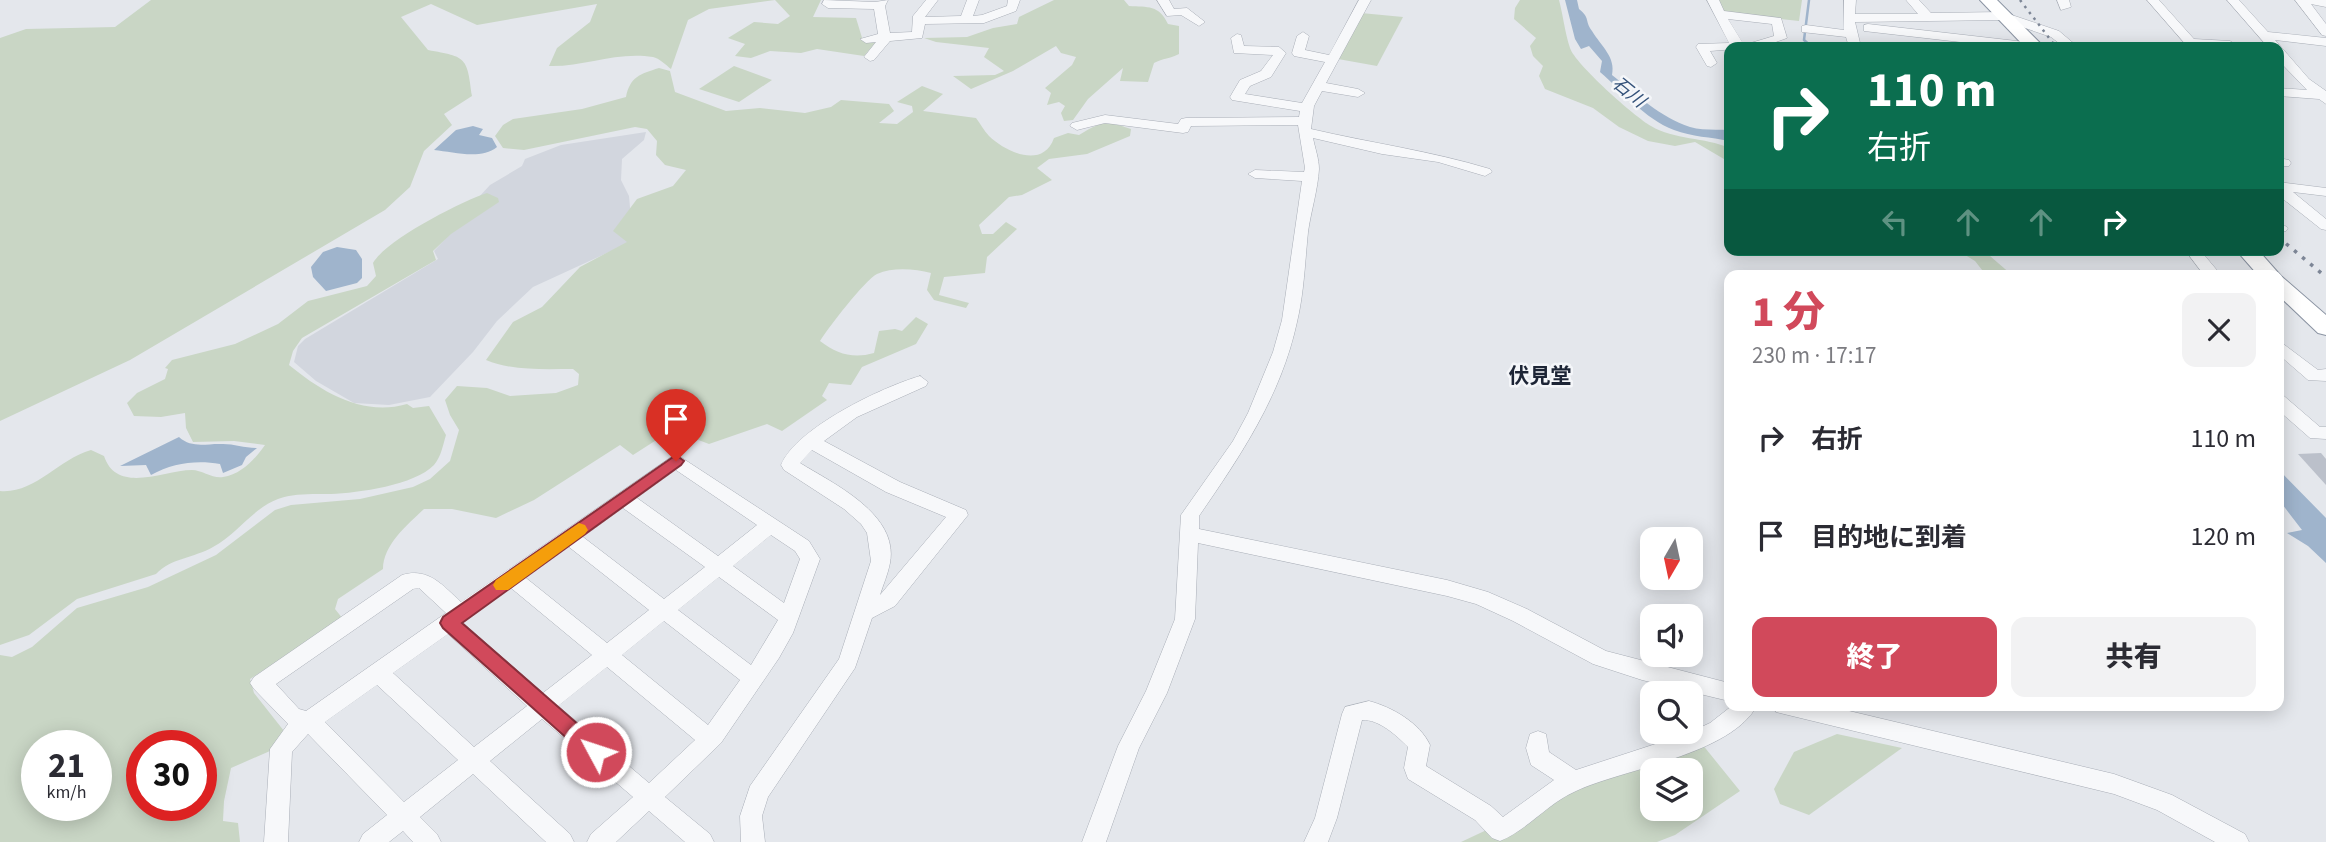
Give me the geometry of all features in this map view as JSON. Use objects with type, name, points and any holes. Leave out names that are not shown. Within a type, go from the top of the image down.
[{"type":"highway","points":[[1988,0],[2030,42]]},
{"type":"highway","points":[[2252,256],[2266,270]]},
{"type":"highway","points":[[2284,288],[2326,328]]},
{"type":"street","points":[[830,0],[828,4],[880,3],[884,37],[870,57]]},
{"type":"street","points":[[866,39],[918,35],[919,16],[932,0]]},
{"type":"street","points":[[965,20],[973,0]]},
{"type":"street","points":[[918,22],[984,19],[1012,8],[1014,0]]},
{"type":"street","points":[[1163,0],[1171,13],[1183,11],[1199,22]]},
{"type":"street","points":[[1094,842],[1129,746],[1156,693],[1185,619],[1188,534],[1193,508],[1239,445],[1256,414],[1281,352],[1290,320],[1305,200],[1312,168],[1306,121],[1318,86],[1365,0]]},
{"type":"street","points":[[1713,0],[1728,35],[1736,42]]},
{"type":"street","points":[[1850,0],[1852,34]]},
{"type":"street","points":[[1912,0],[1964,42]]},
{"type":"street","points":[[2153,0],[2189,42]]},
{"type":"street","points":[[2233,0],[2271,42]]},
{"type":"street","points":[[2302,0],[2325,33]]},
{"type":"street","points":[[2302,0],[2326,2]]},
{"type":"street","points":[[1718,14],[1777,21],[1781,37],[1762,42]]},
{"type":"street","points":[[1852,34],[1936,18],[2003,16],[2055,34],[2065,42]]},
{"type":"street","points":[[1806,29],[1934,41]]},
{"type":"street","points":[[2265,35],[2325,33]]},
{"type":"street","points":[[1303,36],[1298,53],[1332,59]]},
{"type":"street","points":[[1237,38],[1238,50],[1280,53],[1266,75],[1245,83],[1237,97],[1381,150],[1440,158],[1485,172]]},
{"type":"street","points":[[1711,63],[1702,47],[1724,47]]},
{"type":"street","points":[[2284,58],[2304,82],[2325,97]]},
{"type":"street","points":[[1318,86],[1359,93]]},
{"type":"street","points":[[2284,93],[2325,97]]},
{"type":"street","points":[[1077,126],[1105,119],[1183,129],[1186,122],[1306,121]]},
{"type":"street","points":[[1255,174],[1311,177]]},
{"type":"street","points":[[2284,188],[2326,192]]},
{"type":"street","points":[[2284,192],[2326,226]]},
{"type":"street","points":[[2197,256],[2209,270]]},
{"type":"street","points":[[2284,350],[2322,379]]},
{"type":"street","points":[[753,842],[751,816],[758,793],[848,662],[881,561],[876,533],[867,519],[851,504],[790,465],[794,455],[849,414],[920,382]]},
{"type":"street","points":[[2284,405],[2316,434],[2326,433]]},
{"type":"street","points":[[811,442],[885,483],[959,515],[888,600],[866,612]]},
{"type":"street","points":[[275,842],[281,749],[294,732],[676,461],[803,546],[810,559],[778,643],[710,739],[650,798],[599,842]]},
{"type":"street","points":[[623,498],[789,617]]},
{"type":"street","points":[[371,842],[771,525]]},
{"type":"street","points":[[1188,534],[1470,595],[1520,615],[1601,657],[1642,671],[1724,691]]},
{"type":"street","points":[[569,537],[754,679]]},
{"type":"street","points":[[512,578],[710,739]]},
{"type":"street","points":[[429,842],[310,722],[292,716],[261,683],[409,581],[423,580],[455,618],[542,706],[702,842]]},
{"type":"street","points":[[379,673],[562,842]]},
{"type":"street","points":[[1316,842],[1326,818],[1353,714],[1362,710],[1374,711],[1415,737],[1419,745],[1416,772],[1483,813],[1500,830],[1518,822],[1575,780],[1708,736],[1743,711]]},
{"type":"street","points":[[1812,711],[2061,770],[2164,802],[2236,842]]},
{"type":"street","points":[[1538,741],[1536,748],[1539,758],[1575,780]]},
{"type":"shaded area","points":[[646,132],[644,140],[622,159],[621,180],[629,196],[633,241],[533,287],[497,321],[473,352],[430,397],[389,405],[354,403],[316,381],[294,362],[298,346],[305,339],[438,259],[434,251],[478,198],[490,185],[522,166],[525,159],[561,145]]},
{"type":"green space","points":[[151,0],[775,0],[709,9],[688,20],[671,69],[655,58],[640,56],[549,66],[557,48],[590,22],[597,4],[477,25],[431,4],[401,17],[428,50],[458,57],[463,61],[472,96],[444,114],[452,125],[424,151],[410,187],[385,210],[130,360],[0,421],[0,38],[26,29],[115,27]]},
{"type":"green space","points":[[775,0],[821,0],[813,17],[856,18],[863,41],[876,42],[864,56],[817,49],[801,53],[770,51],[751,58],[735,56],[745,44],[728,38],[754,22],[778,24],[790,16]]},
{"type":"green space","points":[[1054,0],[1124,0],[1129,6],[1157,10],[1168,24],[1179,26],[1179,54],[1154,63],[1148,82],[1120,81],[1123,68],[1088,99],[1073,120],[1064,121],[1061,113],[1065,106],[1059,102],[1047,105],[1051,93],[1045,88],[1072,65],[1076,57],[1061,53],[1056,46],[1013,71],[971,89],[953,76],[995,75],[1004,71],[984,57],[989,48],[936,42],[924,38],[967,37],[993,28],[1017,24],[1019,17]]},
{"type":"green space","points":[[1520,0],[1559,0],[1574,56],[1606,90],[1643,121],[1660,131],[1724,146],[1724,159],[1695,142],[1675,146],[1648,141],[1619,127],[1593,108],[1545,89],[1539,76],[1543,66],[1533,56],[1530,46],[1536,38],[1514,19],[1515,8]]},
{"type":"green space","points":[[1719,0],[1802,0],[1799,21],[1724,13]]},
{"type":"green space","points":[[1361,13],[1403,17],[1377,66],[1338,59]]},
{"type":"green space","points":[[734,66],[772,80],[739,102],[699,89]]},
{"type":"green space","points":[[659,68],[670,71],[675,92],[726,111],[760,108],[805,113],[831,107],[841,100],[889,104],[894,111],[879,123],[897,124],[913,112],[912,106],[897,102],[922,86],[943,94],[923,111],[976,118],[987,134],[997,142],[1024,155],[1042,153],[1049,148],[1054,138],[1068,133],[1079,135],[1104,123],[1131,129],[1130,136],[1087,154],[1049,159],[1037,168],[1052,180],[1022,195],[1009,197],[979,225],[982,234],[993,234],[1006,222],[1017,229],[987,257],[985,273],[944,277],[939,295],[969,303],[966,308],[934,300],[927,290],[931,273],[897,270],[883,272],[871,278],[820,341],[846,354],[866,355],[874,353],[879,331],[902,331],[916,317],[928,324],[916,344],[862,367],[851,385],[829,383],[822,396],[827,400],[782,431],[767,424],[709,444],[672,430],[633,455],[620,445],[534,500],[496,518],[452,509],[424,509],[391,544],[383,569],[338,599],[335,609],[343,619],[250,679],[254,693],[284,731],[270,751],[231,768],[223,821],[238,823],[240,842],[0,842],[0,655],[12,657],[32,647],[77,608],[148,587],[216,555],[275,510],[291,505],[360,499],[413,487],[430,479],[450,461],[459,430],[445,400],[457,386],[487,388],[510,396],[556,393],[578,385],[579,374],[573,369],[517,368],[486,360],[513,322],[542,307],[580,267],[627,242],[613,231],[637,199],[673,186],[686,170],[665,165],[656,155],[657,141],[647,129],[635,127],[524,150],[503,148],[495,136],[503,125],[513,119],[582,109],[626,97],[630,85],[641,75]]},
{"type":"green space","points":[[487,193],[498,198],[499,202],[451,234],[433,251],[436,260],[302,338],[293,351],[289,365],[329,393],[344,400],[375,407],[407,404],[413,408],[429,406],[446,435],[434,465],[414,478],[386,487],[278,499],[260,509],[230,535],[206,551],[176,561],[156,574],[77,599],[29,635],[0,645],[0,491],[13,491],[24,487],[91,450],[104,456],[110,468],[119,475],[130,478],[192,470],[223,477],[242,469],[265,445],[234,441],[193,442],[186,428],[185,413],[161,417],[134,416],[127,403],[137,393],[165,379],[168,369],[165,368],[172,360],[235,344],[278,324],[308,301],[367,286],[376,276],[373,263],[392,244],[442,213]]},
{"type":"green space","points":[[1967,256],[1990,256],[2006,270],[1982,270]]},
{"type":"green space","points":[[1837,734],[1902,748],[1809,815],[1780,804],[1774,789],[1794,752]]},
{"type":"green space","points":[[1702,744],[1740,791],[1703,816],[1703,758],[1661,758]]},
{"type":"green space","points":[[1640,765],[1640,821],[1696,821],[1675,835],[1657,842],[1461,842],[1580,786]]},
{"type":"water","name":"石川","points":[[1565,0],[1577,0],[1579,9],[1610,57],[1612,75],[1649,105],[1679,123],[1699,129],[1724,130],[1724,140],[1674,130],[1653,119],[1600,72],[1602,61],[1589,46],[1581,49],[1575,39]]},
{"type":"water","points":[[473,126],[483,129],[479,135],[492,138],[497,147],[475,154],[434,150],[456,130]]},
{"type":"water","points":[[337,247],[356,250],[362,259],[362,278],[357,283],[326,291],[313,277],[311,267],[323,252]]},
{"type":"water","points":[[179,437],[194,444],[257,448],[246,457],[242,465],[223,473],[220,464],[211,463],[176,465],[151,475],[146,465],[120,466]]},
{"type":"water","points":[[2284,475],[2326,518],[2326,563],[2308,546],[2287,533],[2302,530],[2284,507]]},
{"type":"building","points":[[2321,453],[2326,459],[2326,485],[2298,454]]},
{"type":"waterway","points":[[1806,42],[1804,40],[1809,0]]},
{"type":"railway","points":[[2020,0],[2052,42]]},
{"type":"railway","points":[[2284,242],[2326,277]]},
{"type":"slow traffic","points":[[502,585],[579,530]]},
{"type":"district","name":"伏見堂","points":[[1540,376]]},
{"type":"route","points":[[596,752],[449,623],[676,461]]}]
